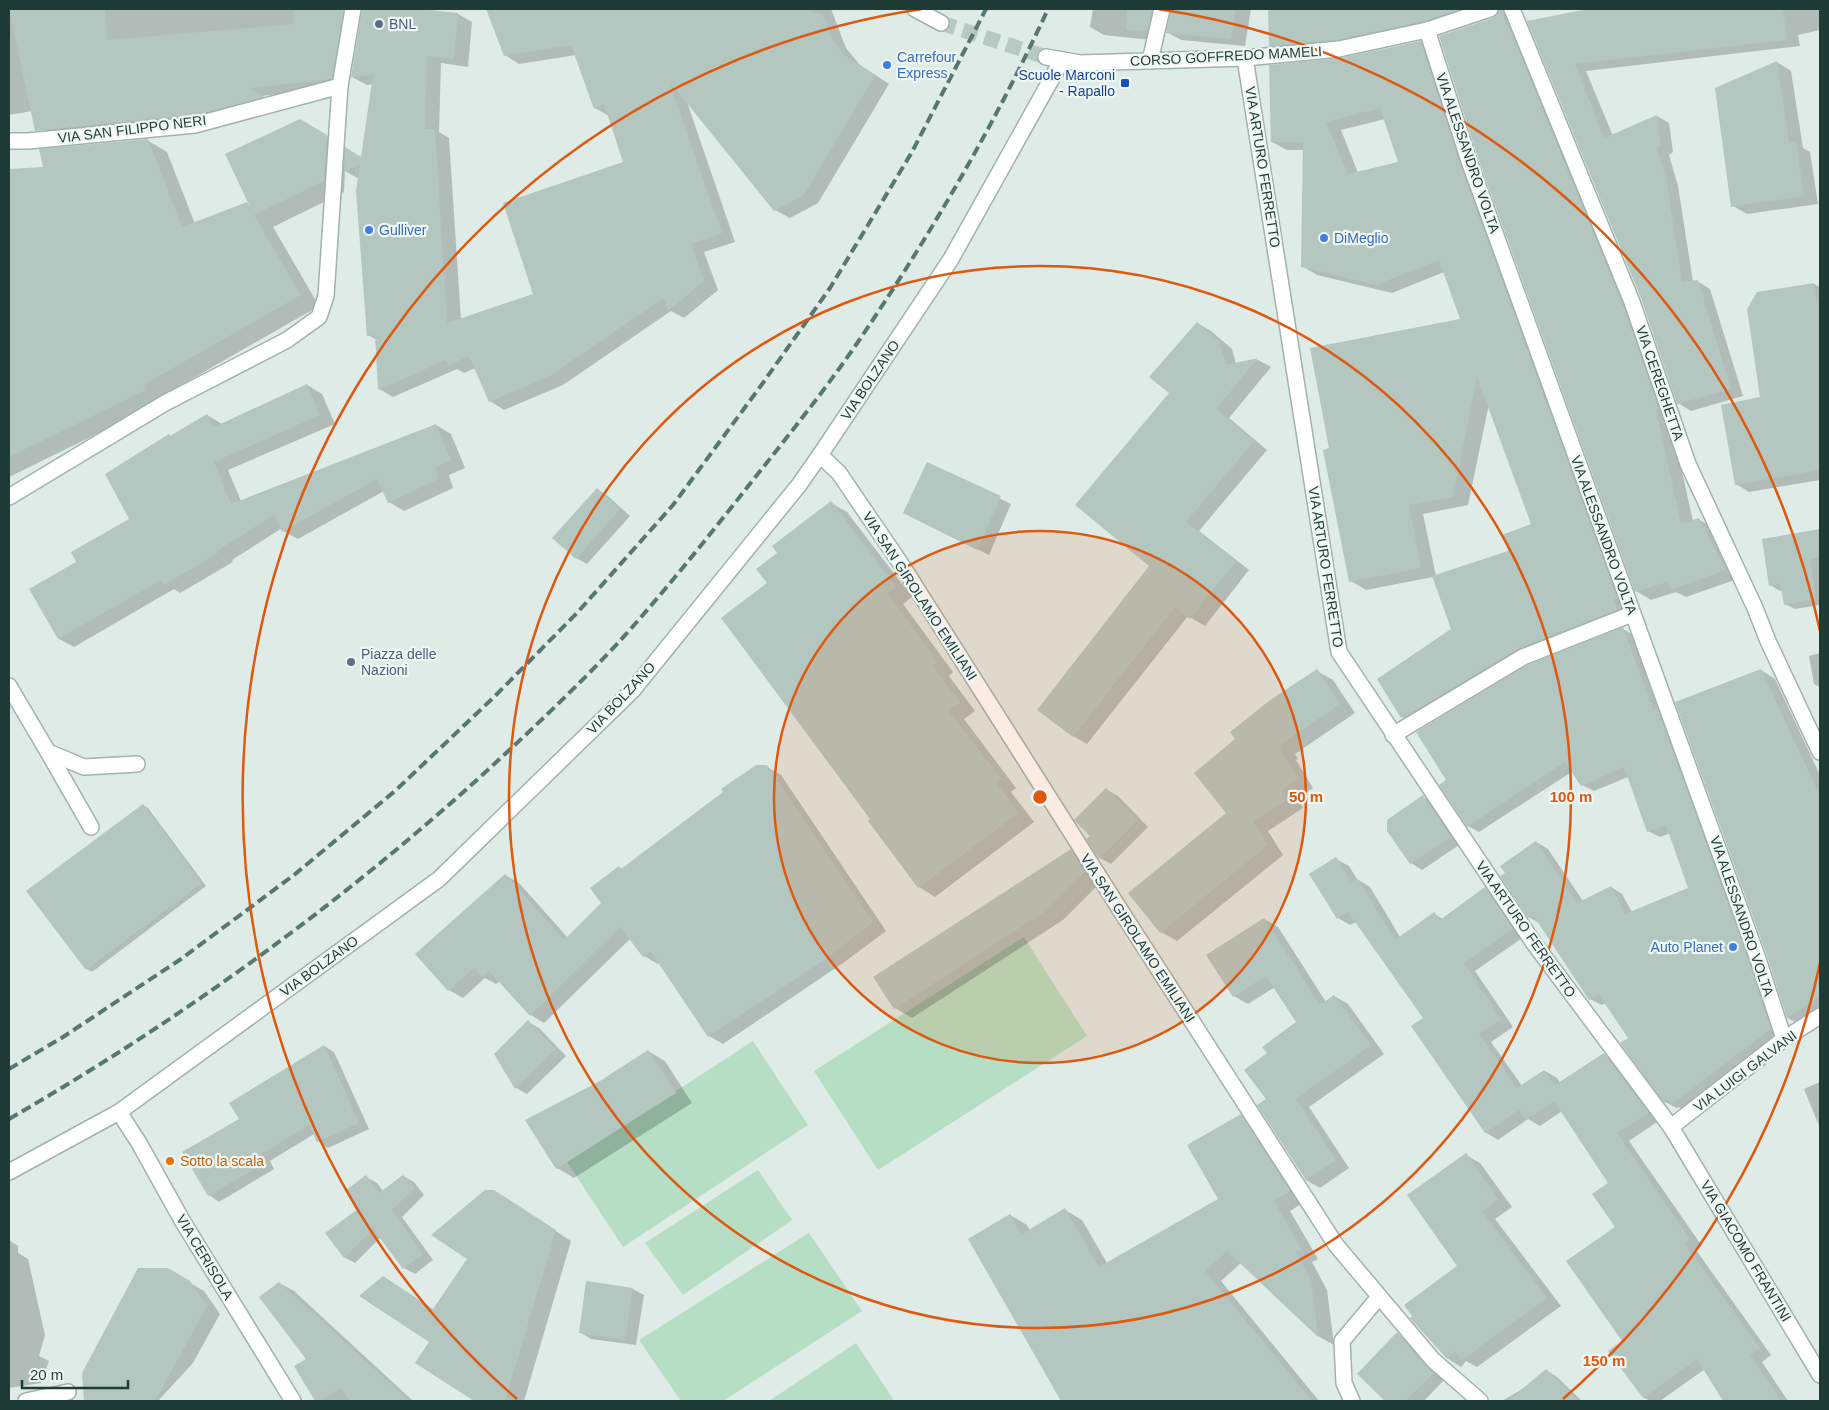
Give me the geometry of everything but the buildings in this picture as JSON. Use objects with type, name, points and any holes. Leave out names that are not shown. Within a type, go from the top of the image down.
[{"type":"street","points":[[9,497],[165,403],[287,340],[319,317],[326,296],[340,86],[353,9]]},
{"type":"street","points":[[915,9],[942,22]]},
{"type":"street","points":[[1150,61],[1162,9]]},
{"type":"street","name":"CORSO GOFFREDO MAMELI","points":[[1046,57],[1080,63],[1245,58],[1339,49],[1427,30],[1490,9]]},
{"type":"street","name":"VIA CEREGHETTA","points":[[1512,9],[1632,302],[1688,464],[1820,752]]},
{"type":"street","name":"VIA ALESSANDRO VOLTA","points":[[1427,30],[1469,161],[1730,880],[1784,1039]]},
{"type":"street","name":"VIA ARTURO FERRETTO","points":[[1245,58],[1339,652],[1533,942],[1671,1127]]},
{"type":"street","name":"VIA BOLZANO","points":[[9,1172],[119,1112],[439,879],[632,691],[799,485],[820,455],[951,259],[1062,60]]},
{"type":"street","name":"VIA SAN FILIPPO NERI","points":[[9,141],[28,141],[195,125],[340,86]]},
{"type":"street","name":"VIA SAN GIROLAMO EMILIANI","points":[[820,455],[839,473],[903,567],[1118,908],[1336,1245],[1433,1360],[1480,1401]]},
{"type":"street","points":[[1394,734],[1523,658],[1632,614]]},
{"type":"street","points":[[9,686],[91,827]]},
{"type":"street","points":[[48,752],[84,766],[137,764]]},
{"type":"street","name":"VIA LUIGI GALVANI","points":[[1671,1127],[1784,1039],[1820,1016]]},
{"type":"street","name":"VIA CERISOLA","points":[[119,1112],[183,1222],[293,1401]]},
{"type":"street","name":"VIA GIACOMO FRANTINI","points":[[1671,1127],[1820,1375]]},
{"type":"street","points":[[1352,1401],[1344,1384],[1342,1341],[1379,1297]]},
{"type":"street","points":[[26,1401],[68,1392]]},
{"type":"green space","points":[[1024,937],[1087,1036],[878,1170],[814,1071]]},
{"type":"green space","points":[[753,1041],[808,1125],[623,1247],[567,1162]]},
{"type":"green space","points":[[758,1170],[792,1220],[683,1295],[645,1243]]},
{"type":"green space","points":[[809,1233],[862,1311],[723,1401],[681,1401],[639,1340]]},
{"type":"green space","points":[[856,1343],[893,1399],[889,1401],[769,1401]]},
{"type":"tunnel","points":[[941,23],[1046,57]]},
{"type":"railway","points":[[9,1069],[63,1037],[181,959],[294,875],[395,791],[493,698],[577,613],[673,505],[830,288],[912,152],[986,9]]},
{"type":"railway","points":[[9,1119],[72,1082],[194,1003],[311,917],[424,826],[479,778],[550,712],[618,643],[723,518],[810,408],[860,339],[912,259],[961,178],[1028,52],[1048,9]]},
{"type":"place","name":"BNL","points":[[379,24]]},
{"type":"place","name":"Carrefour Express","points":[[887,65]]},
{"type":"place","name":"Scuole Marconi - Rapallo","points":[[1125,83]]},
{"type":"place","name":"Gulliver","points":[[369,230]]},
{"type":"place","name":"DiMeglio","points":[[1324,238]]},
{"type":"place","name":"Piazza delle Nazioni","points":[[351,662]]},
{"type":"place","name":"Auto Planet","points":[[1733,947]]},
{"type":"place","name":"Sotto la scala","points":[[170,1161]]}]
